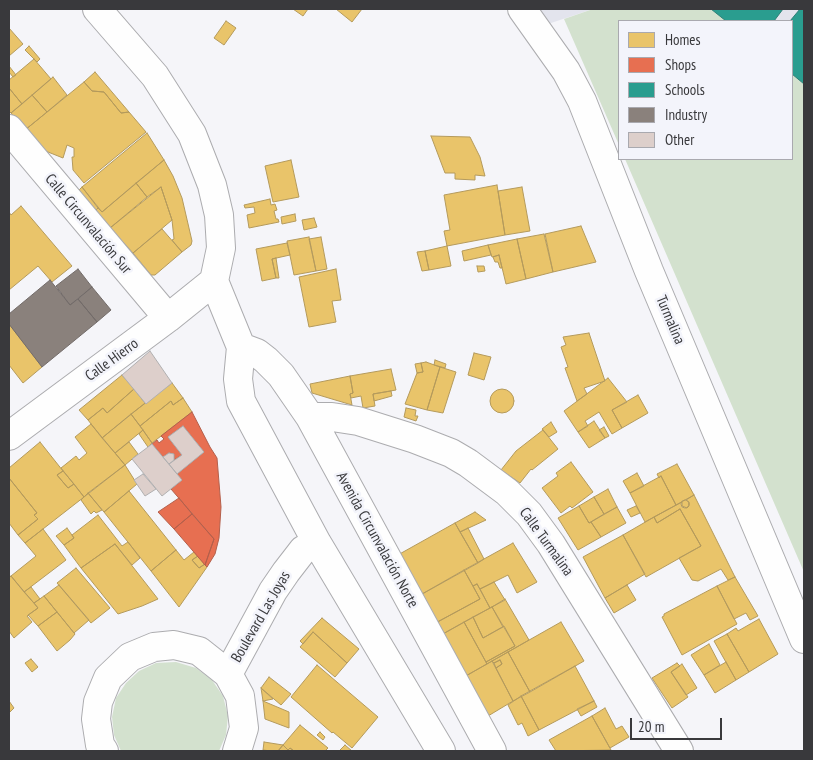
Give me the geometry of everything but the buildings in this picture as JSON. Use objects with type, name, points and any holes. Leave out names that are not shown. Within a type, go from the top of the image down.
[{"type":"street","points":[[97,9],[155,76],[178,110],[195,141],[212,185],[219,215],[221,248],[214,281],[241,347],[238,379],[241,400],[428,745]]},
{"type":"street","name":"Turmalina","points":[[522,9],[566,71],[582,101],[649,271],[804,639]]},
{"type":"street","name":"Calle Circunvalación Sur","points":[[9,129],[168,318]]},
{"type":"street","name":"Calle Hierro","points":[[9,436],[168,318],[214,281]]},
{"type":"street","name":"Avenida Circunvalación Norte","points":[[241,347],[257,353],[281,375],[310,417],[492,751]]},
{"type":"street","name":"Calle Turmalina","points":[[310,417],[332,417],[358,421],[424,443],[450,453],[468,463],[507,492],[529,514],[551,544],[679,751]]},
{"type":"street","name":"Boulevard Las Joyas","points":[[228,674],[281,579],[303,550],[317,542]]},
{"type":"street","points":[[104,751],[100,745],[96,719],[98,702],[108,678],[130,656],[154,647],[174,645],[199,651],[228,674],[240,696],[244,728],[237,751]]},
{"type":"shaded area","points":[[514,9],[593,9],[530,30]]},
{"type":"shaded area","points":[[711,9],[804,9],[804,84],[793,75],[793,20],[725,20]]},
{"type":"green space","points":[[593,9],[711,9],[725,20],[618,20],[618,143],[564,19]]},
{"type":"green space","points":[[793,75],[804,84],[804,572],[625,160],[793,160]]},
{"type":"green space","points":[[176,662],[196,668],[212,680],[223,696],[228,716],[226,735],[219,751],[121,751],[114,735],[112,717],[116,698],[126,683],[139,671],[156,663]]}]
